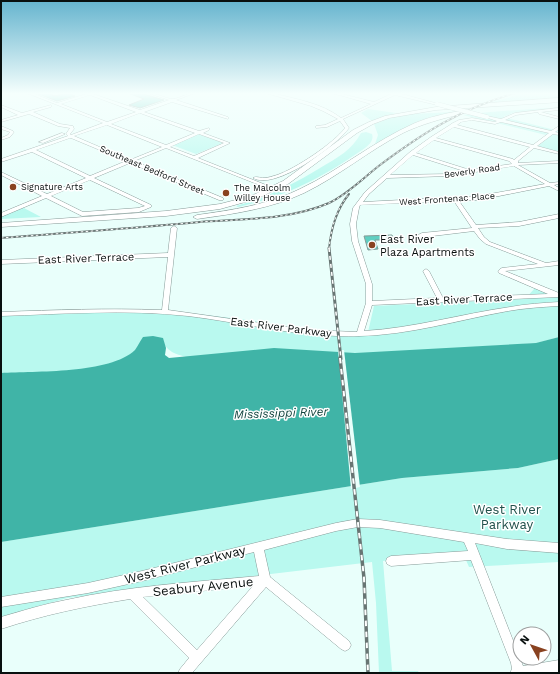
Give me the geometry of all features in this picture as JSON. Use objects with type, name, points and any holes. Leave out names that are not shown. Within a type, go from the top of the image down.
[{"type":"highway","points":[[1,225],[175,213],[206,209],[234,203],[262,194],[288,182],[349,135],[367,124]]},
{"type":"highway","points":[[1,230],[186,218],[254,207],[283,199],[309,188],[404,130],[416,124]]},
{"type":"street","name":"Southeast Bedford Street","points":[[58,124],[72,127],[69,135],[221,199]]},
{"type":"street","points":[[1,161],[69,135],[102,124]]},
{"type":"street","points":[[111,124],[196,158],[258,179],[270,180],[281,176],[344,134],[347,127],[345,124]]},
{"type":"street","points":[[178,124],[228,143],[196,158]]},
{"type":"street","points":[[317,127],[329,124]]},
{"type":"street","points":[[518,124],[559,134]]},
{"type":"street","points":[[360,334],[369,303],[369,284],[354,241],[353,230],[355,213],[359,204],[368,193],[385,177],[412,153],[452,125],[559,153]]},
{"type":"street","points":[[1,127],[12,132],[9,136],[1,139]]},
{"type":"street","points":[[515,164],[516,160],[559,127]]},
{"type":"street","points":[[1,214],[208,128]]},
{"type":"street","points":[[432,138],[511,160],[515,164],[559,190]]},
{"type":"street","points":[[1,173],[82,214],[139,210],[149,206],[32,150]]},
{"type":"street","points":[[412,153],[474,172]]},
{"type":"street","name":"Beverly Road","points":[[385,177],[439,176],[474,172],[531,162],[559,162]]},
{"type":"street","points":[[219,166],[264,185]]},
{"type":"street","name":"West Frontenac Place","points":[[359,204],[494,196],[559,183]]},
{"type":"street","points":[[455,199],[484,240],[493,246],[546,265]]},
{"type":"street","points":[[418,237],[422,235],[475,228],[519,224],[559,216]]},
{"type":"street","points":[[165,312],[174,228]]},
{"type":"street","name":"East River Terrace","points":[[1,262],[171,255]]},
{"type":"street","points":[[559,263],[502,270],[501,272],[559,295]]},
{"type":"street","points":[[426,271],[441,300]]},
{"type":"street","points":[[524,296],[534,286]]},
{"type":"street","name":"East River Terrace","points":[[369,303],[559,295]]},
{"type":"street","name":"East River Parkway","points":[[1,314],[112,311],[165,312],[243,322],[304,332],[360,334],[400,330],[526,306],[559,304]]},
{"type":"street","name":"West River Parkway","points":[[1,602],[111,583],[258,546],[358,524],[380,524],[468,539],[559,548]]},
{"type":"street","points":[[468,539],[473,555],[517,663],[518,673]]},
{"type":"street","points":[[258,546],[265,580],[346,645]]},
{"type":"street","points":[[391,561],[473,555]]},
{"type":"street","points":[[184,673],[265,580]]},
{"type":"street","name":"Seabury Avenue","points":[[1,623],[31,612],[73,602],[132,594],[265,580]]},
{"type":"street","points":[[132,594],[197,658]]},
{"type":"street","points":[[514,673],[559,666]]},
{"type":"green space","points":[[374,124],[412,124],[375,144],[378,135]]},
{"type":"green space","points":[[502,124],[533,124],[559,131],[559,152],[538,146],[550,136]]},
{"type":"green space","points":[[366,132],[372,134],[372,140],[365,148],[320,177],[273,197],[238,207],[236,206],[269,195],[310,174],[344,153],[349,149],[361,133]]},
{"type":"green space","points":[[198,134],[223,143],[196,154],[172,145]]},
{"type":"green space","points":[[22,207],[41,217],[1,219],[1,216]]},
{"type":"green space","points":[[539,287],[559,293],[559,337],[537,343],[358,355],[190,358],[170,350],[162,340],[112,365],[1,380],[1,312],[172,311],[248,320],[318,332],[368,332],[374,306],[525,299],[535,288]]},
{"type":"green space","name":"West River Parkway","points":[[559,459],[559,562],[469,567],[462,551],[383,561],[392,671],[418,671],[419,673],[379,673],[376,603],[372,562],[67,598],[1,617],[1,542],[402,478],[518,468]]},
{"type":"water","name":"Mississippi River","points":[[153,336],[163,338],[166,348],[165,355],[169,358],[274,348],[355,353],[536,343],[559,337],[559,459],[518,468],[402,478],[1,542],[1,373],[71,370],[108,363],[123,358],[135,350],[143,337]]},
{"type":"pier","points":[[338,350],[344,350],[360,487],[351,489]]},
{"type":"building","name":"East River Plaza Apartments","points":[[392,235],[394,240],[375,240],[378,249],[368,250],[364,236]]},
{"type":"railway","points":[[1,238],[266,218],[314,209],[343,195],[396,153],[441,124]]},
{"type":"railway","points":[[329,249],[331,234],[337,213],[349,194]]},
{"type":"railway","points":[[329,249],[341,359]]},
{"type":"railway","points":[[340,358],[364,578],[368,673]]},
{"type":"place","name":"Signature Arts","points":[[13,187]]},
{"type":"place","name":"The Malcolm Willey House","points":[[226,193]]},
{"type":"place","name":"East River Plaza Apartments","points":[[372,245]]}]
